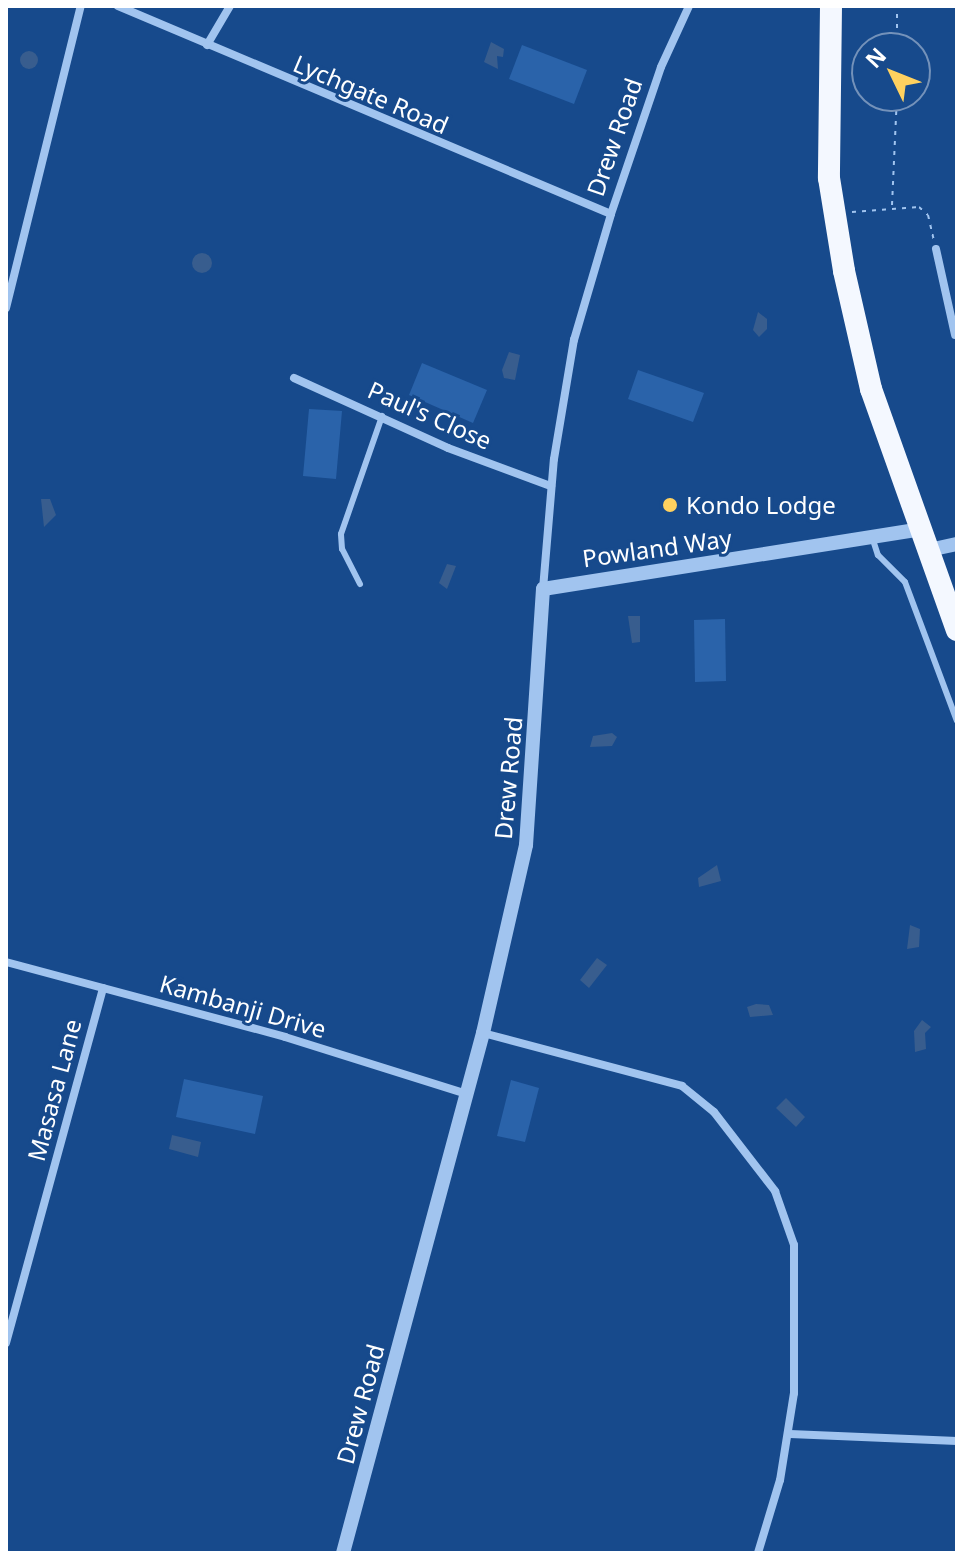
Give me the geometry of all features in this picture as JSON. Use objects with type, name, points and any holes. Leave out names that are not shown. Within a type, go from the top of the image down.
[{"type":"highway","points":[[831,6],[829,178],[835,215],[871,389],[957,630]]},
{"type":"street","points":[[6,308],[81,6]]},
{"type":"street","name":"Lychgate Road","points":[[118,6],[611,214]]},
{"type":"street","points":[[207,45],[230,6]]},
{"type":"street","name":"Drew Road","points":[[343,1553],[483,1033],[526,845],[551,486],[574,340],[611,214],[661,67],[689,6]]},
{"type":"street","points":[[936,249],[957,347]]},
{"type":"street","name":"Paul's Close","points":[[294,378],[551,486]]},
{"type":"street","name":"Powland Way","points":[[543,589],[873,540],[920,529]]},
{"type":"street","points":[[929,550],[957,544]]},
{"type":"street","name":"Kambanji Drive","points":[[6,962],[467,1094]]},
{"type":"street","name":"Masasa Lane","points":[[6,1343],[103,988]]},
{"type":"street","points":[[483,1033],[682,1086],[714,1112],[752,1156],[775,1191],[794,1245],[790,1434],[758,1553]]},
{"type":"street","points":[[790,1434],[957,1441]]},
{"type":"lane","points":[[360,584],[342,549],[341,534],[382,416]]},
{"type":"lane","points":[[873,540],[878,555],[905,582],[957,721]]},
{"type":"path","points":[[897,6],[897,32]]},
{"type":"path","points":[[892,206],[896,112]]},
{"type":"path","points":[[835,215],[892,206],[919,207],[928,215],[936,249]]},
{"type":"shaded area","points":[[491,42],[504,49],[503,57],[497,56],[498,69],[484,62]]},
{"type":"shaded area","points":[[522,45],[587,70],[574,104],[509,79]]},
{"type":"shaded area","points":[[29,51],[38,60],[29,69],[20,60]]},
{"type":"shaded area","points":[[198,253],[206,253],[212,263],[206,273],[198,273],[192,267],[192,259]]},
{"type":"shaded area","points":[[758,312],[767,319],[767,329],[759,337],[753,330]]},
{"type":"shaded area","points":[[509,352],[520,355],[515,380],[504,378],[502,370]]},
{"type":"shaded area","points":[[422,363],[487,390],[473,423],[409,395]]},
{"type":"shaded area","points":[[638,370],[704,393],[693,422],[628,399]]},
{"type":"shaded area","points":[[309,409],[342,411],[336,479],[303,476]]},
{"type":"shaded area","points":[[41,499],[50,499],[56,515],[44,527]]},
{"type":"shaded area","points":[[447,564],[456,566],[447,589],[439,583]]},
{"type":"shaded area","points":[[628,616],[640,616],[640,642],[632,643]]},
{"type":"shaded area","points":[[725,619],[726,681],[695,682],[694,620]]},
{"type":"shaded area","points":[[612,733],[617,737],[612,746],[590,747],[593,736]]},
{"type":"shaded area","points":[[717,865],[721,881],[699,887],[698,878]]},
{"type":"shaded area","points":[[910,925],[920,929],[919,947],[907,949]]},
{"type":"shaded area","points":[[597,958],[607,965],[589,988],[580,980]]},
{"type":"shaded area","points":[[769,1005],[773,1015],[750,1017],[747,1007]]},
{"type":"shaded area","points":[[922,1020],[931,1027],[925,1033],[926,1049],[915,1052],[914,1031]]},
{"type":"shaded area","points":[[184,1079],[263,1096],[255,1134],[176,1117]]},
{"type":"shaded area","points":[[511,1080],[539,1088],[525,1142],[497,1136]]},
{"type":"shaded area","points":[[786,1098],[805,1117],[796,1127],[776,1108]]},
{"type":"shaded area","points":[[172,1135],[201,1142],[198,1157],[169,1149]]},
{"type":"place","name":"Kondo Lodge","points":[[670,505]]}]
